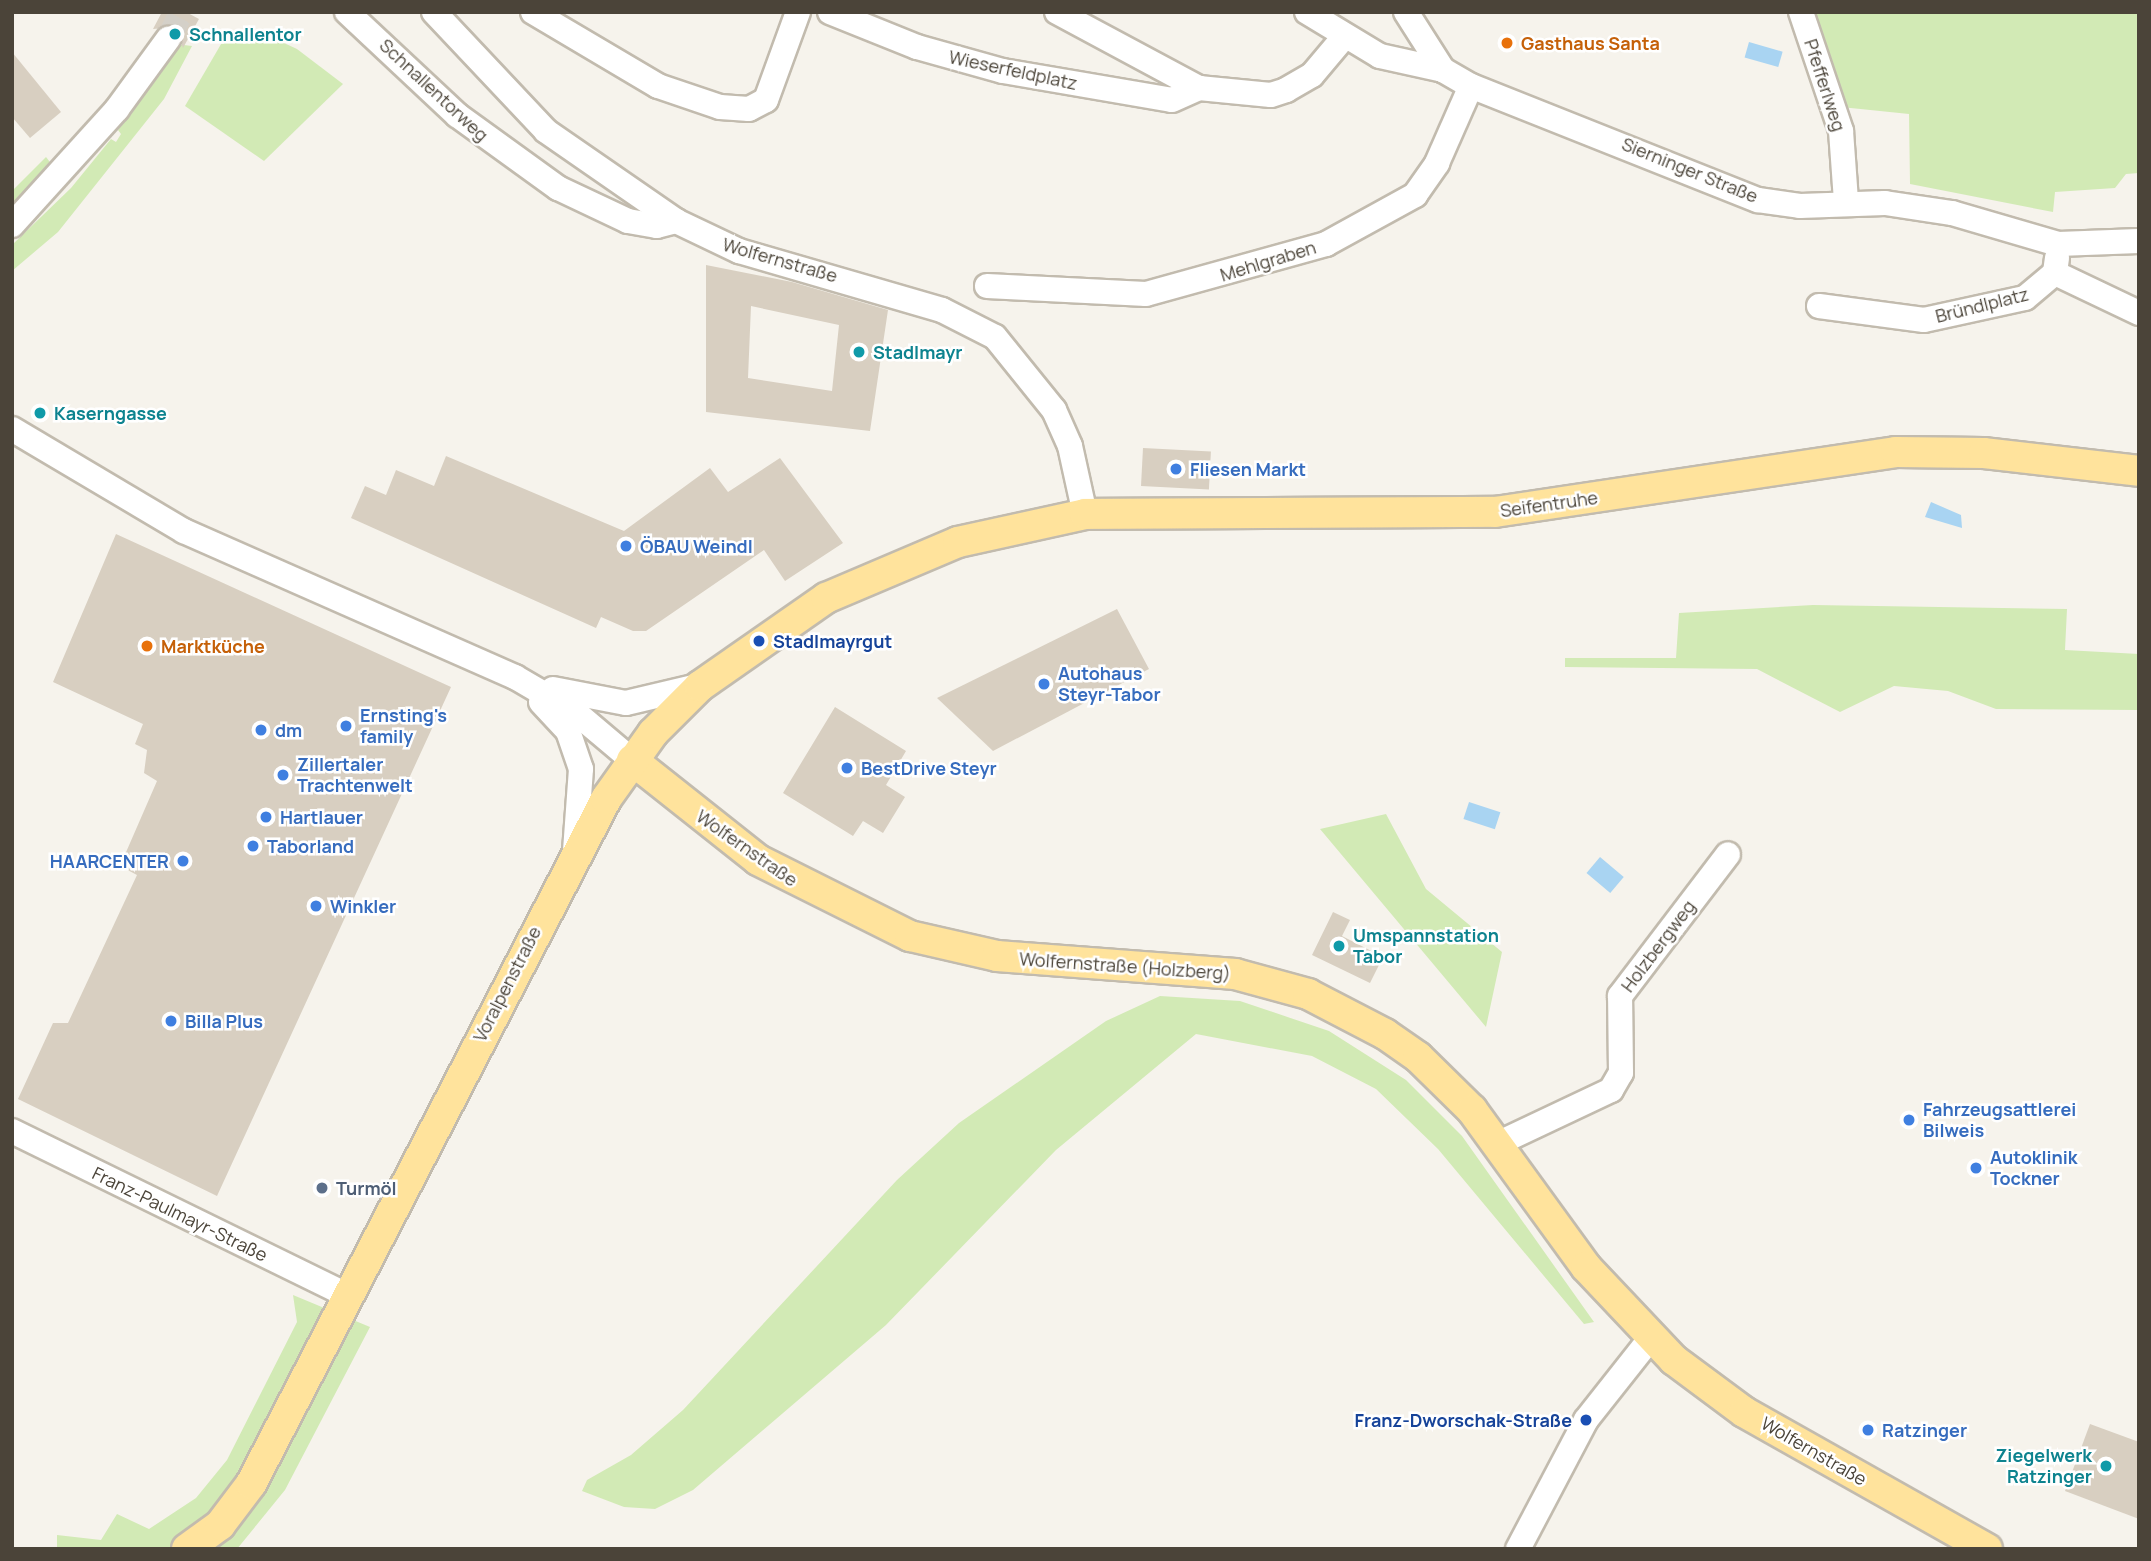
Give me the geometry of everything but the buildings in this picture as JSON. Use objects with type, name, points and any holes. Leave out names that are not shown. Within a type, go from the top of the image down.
[{"type":"main road","name":"Seifentruhe","points":[[958,542],[1085,514],[1495,512],[1896,452],[1984,453],[2139,471]]},
{"type":"main road","name":"Voralpenstraße","points":[[187,1549],[220,1525],[251,1484],[575,851],[632,760],[700,686],[826,598],[958,542]]},
{"type":"main road","name":"Wolfernstraße","points":[[632,760],[758,860],[910,936]]},
{"type":"main road","name":"Wolfernstraße (Holzberg)","points":[[910,936],[998,956],[1222,972],[1308,994],[1418,1057],[1499,1143],[1586,1267],[1650,1339]]},
{"type":"main road","name":"Wolfernstraße","points":[[1650,1339],[1744,1412],[1987,1549]]},
{"type":"street","name":"Schnallentorweg","points":[[347,12],[466,123],[558,188],[628,221],[657,226],[676,221]]},
{"type":"street","name":"Wolfernstraße","points":[[434,12],[546,131],[676,221],[739,251],[942,310],[995,337],[1054,410],[1070,446],[1085,514]]},
{"type":"street","points":[[533,12],[659,86],[720,107],[749,109],[766,100],[798,12]]},
{"type":"street","name":"Wieserfeldplatz","points":[[830,12],[917,47],[1003,71],[1172,100],[1199,88]]},
{"type":"street","name":"Wieserfeldplatz","points":[[1057,12],[1199,88],[1271,95],[1312,75],[1349,41]]},
{"type":"street","points":[[1307,12],[1349,41],[1380,56],[1443,69]]},
{"type":"street","name":"Sierninger Straße","points":[[1406,12],[1443,69],[1471,86],[1758,200],[1800,206],[1846,201],[1973,217],[2058,243],[2139,240]]},
{"type":"street","name":"Pfefferlweg","points":[[1801,12],[1841,131],[1846,201]]},
{"type":"street","points":[[12,225],[117,109],[168,39]]},
{"type":"street","name":"Mehlgraben","points":[[987,286],[1146,293],[1326,244],[1415,195],[1437,163],[1471,86]]},
{"type":"street","points":[[2058,243],[2055,273],[2139,313]]},
{"type":"street","name":"Bründlplatz","points":[[1819,306],[1924,320],[2025,298],[2055,273]]},
{"type":"street","points":[[12,429],[184,531],[515,677],[575,712],[632,760]]},
{"type":"street","points":[[515,677],[626,703],[700,686]]},
{"type":"street","points":[[515,677],[568,731],[576,748],[582,769],[575,851]]},
{"type":"street","name":"Holzbergweg","points":[[1499,1143],[1611,1090],[1621,1073],[1620,996],[1728,854]]},
{"type":"street","name":"Franz-Paulmayr-Straße","points":[[12,1132],[349,1296]]},
{"type":"street","points":[[1518,1549],[1586,1420],[1650,1339]]},
{"type":"green space","points":[[1815,12],[2139,12],[2139,173],[2126,174],[2115,188],[2055,192],[2053,212],[1910,184],[1909,114],[1841,107]]},
{"type":"green space","points":[[260,32],[297,49],[343,84],[264,161],[185,106],[224,39]]},
{"type":"green space","points":[[176,44],[192,46],[164,99],[58,232],[12,271],[12,245],[71,188],[111,139],[116,142],[121,134],[118,130]]},
{"type":"green space","points":[[46,157],[53,166],[12,206],[12,191]]},
{"type":"green space","points":[[1813,605],[2067,609],[2065,650],[2139,654],[2139,710],[1996,709],[1948,691],[1894,686],[1840,712],[1757,669],[1565,667],[1565,658],[1676,658],[1679,613]]},
{"type":"green space","points":[[1386,814],[1426,889],[1502,952],[1486,1027],[1320,829]]},
{"type":"green space","points":[[1160,996],[1240,1001],[1329,1031],[1406,1080],[1462,1136],[1594,1322],[1584,1324],[1438,1149],[1376,1089],[1312,1056],[1196,1034],[1056,1150],[886,1325],[693,1490],[655,1509],[624,1507],[582,1491],[587,1480],[631,1455],[683,1410],[897,1180],[959,1123],[1106,1021]]},
{"type":"green space","points":[[293,1295],[370,1327],[285,1490],[237,1549],[57,1549],[57,1535],[101,1540],[117,1514],[149,1529],[196,1498],[227,1460],[297,1322]]},
{"type":"water","points":[[1749,42],[1783,52],[1778,67],[1745,57]]},
{"type":"water","points":[[1931,502],[1961,515],[1962,528],[1925,517]]},
{"type":"water","points":[[1469,802],[1500,812],[1495,829],[1463,819]]},
{"type":"water","points":[[1600,857],[1624,877],[1610,893],[1587,873]]},
{"type":"tunnel","points":[[168,39],[182,12]]},
{"type":"place","name":"Schnallentor","points":[[175,34]]},
{"type":"place","name":"Gasthaus Santa","points":[[1507,43]]},
{"type":"place","name":"Stadlmayr","points":[[859,352]]},
{"type":"place","name":"Kaserngasse","points":[[40,413]]},
{"type":"place","name":"Fliesen Markt","points":[[1176,469]]},
{"type":"place","name":"ÖBAU Weindl","points":[[626,546]]},
{"type":"place","name":"Stadlmayrgut","points":[[759,641]]},
{"type":"place","name":"Marktküche","points":[[147,646]]},
{"type":"place","name":"Autohaus Steyr-Tabor","points":[[1044,684]]},
{"type":"place","name":"Ernsting's family","points":[[346,726]]},
{"type":"place","name":"dm","points":[[261,730]]},
{"type":"place","name":"BestDrive Steyr","points":[[847,768]]},
{"type":"place","name":"Zillertaler Trachtenwelt","points":[[283,775]]},
{"type":"place","name":"Hartlauer","points":[[266,817]]},
{"type":"place","name":"Taborland","points":[[253,846]]},
{"type":"place","name":"HAARCENTER","points":[[183,861]]},
{"type":"place","name":"Winkler","points":[[316,906]]},
{"type":"place","name":"Umspannstation Tabor","points":[[1339,946]]},
{"type":"place","name":"Billa Plus","points":[[171,1021]]},
{"type":"place","name":"Fahrzeugsattlerei Bilweis","points":[[1909,1120]]},
{"type":"place","name":"Autoklinik Tockner","points":[[1976,1168]]},
{"type":"place","name":"Turmöl","points":[[322,1188]]},
{"type":"place","name":"Franz-Dworschak-Straße","points":[[1586,1420]]},
{"type":"place","name":"Ratzinger","points":[[1868,1430]]},
{"type":"place","name":"Ziegelwerk Ratzinger","points":[[2106,1466]]}]
